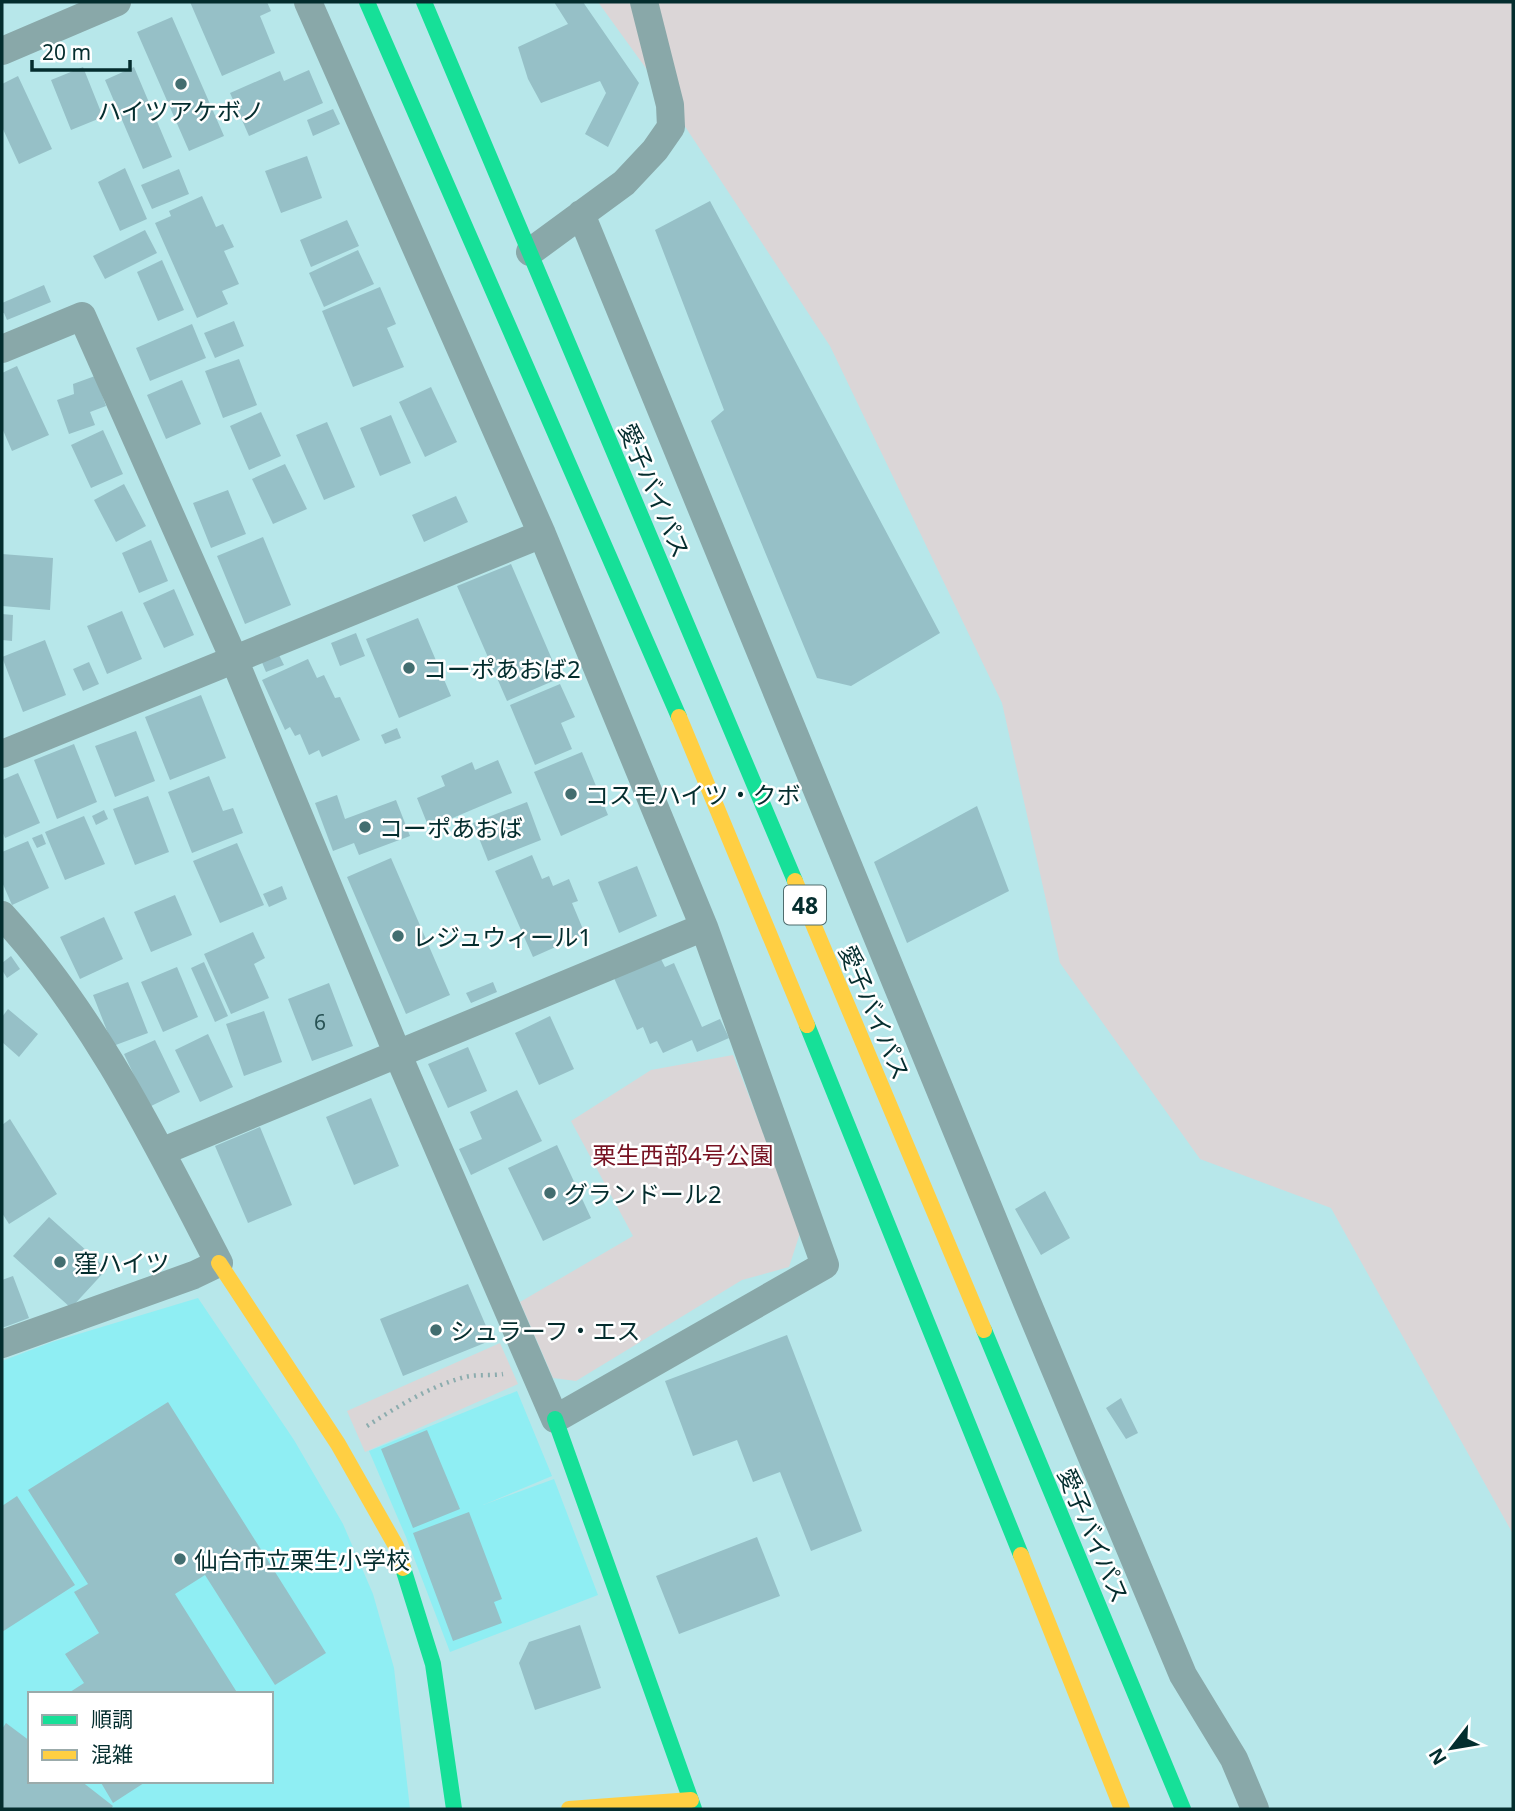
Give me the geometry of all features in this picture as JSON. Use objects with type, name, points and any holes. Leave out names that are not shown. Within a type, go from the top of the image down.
[{"type":"main road","name":"48","points":[[367,2],[694,751],[885,1214],[1122,1809]]},
{"type":"main road","name":"愛子バイパス","points":[[424,2],[1183,1809]]},
{"type":"main road","points":[[219,1263],[338,1444],[396,1546],[433,1664],[454,1809]]},
{"type":"main road","points":[[555,1419],[693,1805],[569,1809]]},
{"type":"street","points":[[2,51],[117,2]]},
{"type":"street","points":[[2,349],[82,316],[234,659],[398,1055],[555,1419],[825,1265],[704,927],[542,534],[308,2]]},
{"type":"street","points":[[530,252],[624,183],[655,150],[671,127],[670,105],[644,2]]},
{"type":"street","points":[[581,214],[1027,1303],[1183,1675],[1234,1759],[1255,1809]]},
{"type":"street","points":[[2,754],[542,534]]},
{"type":"street","points":[[2,915],[30,946],[118,1073],[219,1263],[194,1275],[2,1344]]},
{"type":"street","points":[[161,1152],[704,927]]},
{"type":"path","points":[[338,1444],[395,1408],[449,1382],[468,1376],[503,1374],[530,1364]]},
{"type":"shaded area","name":"仙台市立栗生小学校","points":[[198,1298],[294,1440],[343,1524],[373,1594],[394,1668],[410,1809],[2,1809],[2,1361],[52,1342]]},
{"type":"shaded area","points":[[517,1391],[552,1476],[483,1505],[554,1479],[598,1595],[450,1652],[406,1537],[369,1451]]},
{"type":"green space","points":[[598,2],[1513,2],[1513,1534],[1331,1208],[1200,1159],[1060,963],[1002,703],[830,346],[653,78]]},
{"type":"green space","name":"栗生西部4号公園","points":[[733,1055],[801,1230],[789,1267],[742,1280],[576,1381],[553,1378],[520,1302],[633,1236],[571,1121],[651,1070]]},
{"type":"green space","points":[[500,1343],[518,1384],[365,1452],[347,1411]]},
{"type":"building","points":[[190,2],[267,2],[271,11],[260,16],[275,53],[222,76]]},
{"type":"building","points":[[554,2],[583,2],[639,83],[608,147],[585,134],[606,93],[600,81],[541,103],[528,79],[518,47],[568,24]]},
{"type":"building","name":"ハイツアケボノ","points":[[172,17],[224,136],[189,151],[137,32]]},
{"type":"building","points":[[83,67],[103,117],[71,130],[51,80]]},
{"type":"building","points":[[134,67],[172,157],[143,169],[105,80]]},
{"type":"building","points":[[309,70],[323,103],[249,136],[230,93],[280,71],[284,81]]},
{"type":"building","points":[[18,76],[52,149],[19,164],[2,127],[2,84]]},
{"type":"building","points":[[333,109],[340,124],[313,136],[307,120]]},
{"type":"building","points":[[307,156],[322,198],[281,213],[265,171]]},
{"type":"building","points":[[125,168],[147,219],[120,231],[98,182]]},
{"type":"building","points":[[179,169],[189,194],[152,209],[141,185]]},
{"type":"building","points":[[202,196],[216,227],[223,224],[234,247],[224,251],[239,284],[222,291],[228,304],[197,318],[155,223],[171,216],[169,211]]},
{"type":"building","points":[[710,201],[940,633],[851,686],[817,678],[711,421],[724,410],[655,230]]},
{"type":"building","points":[[347,220],[359,246],[311,267],[300,240]]},
{"type":"building","points":[[145,230],[157,253],[105,279],[93,256]]},
{"type":"building","points":[[358,250],[374,284],[324,307],[309,273]]},
{"type":"building","points":[[162,260],[184,310],[158,321],[137,272]]},
{"type":"building","points":[[44,285],[51,302],[7,320],[2,313],[2,303]]},
{"type":"building","points":[[380,287],[396,324],[387,328],[404,367],[353,387],[322,311]]},
{"type":"building","points":[[234,321],[244,346],[215,358],[204,333]]},
{"type":"building","points":[[192,324],[206,358],[150,381],[136,348]]},
{"type":"building","points":[[239,359],[257,405],[223,418],[205,371]]},
{"type":"building","points":[[17,366],[49,435],[12,451],[2,428],[2,373]]},
{"type":"building","points":[[95,376],[106,406],[90,412],[95,425],[69,434],[57,400],[74,394],[73,384]]},
{"type":"building","points":[[182,380],[201,424],[166,439],[147,395]]},
{"type":"building","points":[[431,387],[457,442],[425,457],[399,402]]},
{"type":"building","points":[[261,412],[281,456],[249,470],[230,426]]},
{"type":"building","points":[[391,415],[411,463],[380,476],[360,428]]},
{"type":"building","points":[[327,422],[355,487],[324,500],[296,435]]},
{"type":"building","points":[[103,430],[123,474],[91,488],[71,445]]},
{"type":"building","points":[[285,464],[307,509],[273,524],[252,479]]},
{"type":"building","points":[[124,484],[146,526],[116,542],[94,500]]},
{"type":"building","points":[[228,490],[246,534],[211,548],[193,503]]},
{"type":"building","points":[[456,496],[468,522],[424,542],[412,515]]},
{"type":"building","points":[[263,537],[291,605],[245,624],[217,556]]},
{"type":"building","points":[[151,540],[168,581],[139,593],[122,553]]},
{"type":"building","points":[[2,554],[53,558],[50,610],[2,606]]},
{"type":"building","points":[[511,564],[560,678],[507,701],[457,586]]},
{"type":"building","points":[[174,589],[194,635],[164,648],[143,603]]},
{"type":"building","points":[[122,611],[142,659],[107,674],[87,626]]},
{"type":"building","points":[[2,614],[13,615],[12,641],[2,640]]},
{"type":"building","name":"コーポあおば2","points":[[418,618],[451,696],[399,718],[366,639]]},
{"type":"building","points":[[356,633],[365,656],[340,666],[331,643]]},
{"type":"building","points":[[45,640],[66,695],[23,712],[2,657]]},
{"type":"building","points":[[278,653],[284,665],[266,672],[261,660]]},
{"type":"building","points":[[308,659],[317,678],[324,675],[335,698],[340,697],[360,740],[322,757],[319,750],[309,755],[300,734],[295,736],[290,727],[285,730],[262,680]]},
{"type":"building","points":[[89,662],[99,684],[83,691],[73,669]]},
{"type":"building","points":[[560,684],[575,717],[561,723],[572,749],[535,765],[510,705]]},
{"type":"building","points":[[201,695],[226,758],[170,780],[145,717]]},
{"type":"building","points":[[397,728],[401,738],[385,744],[381,735]]},
{"type":"building","points":[[136,731],[155,781],[115,797],[95,746]]},
{"type":"building","points":[[74,744],[97,802],[57,819],[34,760]]},
{"type":"building","name":"コスモハイツ・クボ","points":[[582,752],[608,815],[561,836],[534,772]]},
{"type":"building","points":[[498,760],[512,793],[429,828],[417,798],[445,786],[441,776],[472,762],[475,770]]},
{"type":"building","points":[[18,773],[40,823],[5,838],[2,831],[2,780]]},
{"type":"building","points":[[209,776],[223,811],[233,808],[243,833],[192,853],[168,792]]},
{"type":"building","name":"コーポあおば","points":[[337,795],[345,819],[396,800],[410,836],[359,855],[354,843],[333,851],[315,803]]},
{"type":"building","points":[[148,796],[169,852],[135,865],[113,809]]},
{"type":"building","points":[[527,802],[541,840],[488,861],[473,823]]},
{"type":"building","points":[[977,806],[1009,891],[907,943],[874,862]]},
{"type":"building","points":[[104,810],[108,819],[96,825],[92,816]]},
{"type":"building","points":[[84,816],[105,864],[65,880],[45,832]]},
{"type":"building","points":[[42,834],[46,844],[37,848],[32,838]]},
{"type":"building","points":[[28,841],[49,888],[12,905],[2,882],[2,852]]},
{"type":"building","points":[[237,843],[264,905],[220,923],[193,861]]},
{"type":"building","points":[[532,855],[542,879],[549,876],[553,886],[569,879],[578,901],[572,903],[585,934],[533,957],[495,871]]},
{"type":"building","name":"レジュウィール1","points":[[391,858],[450,995],[406,1014],[347,877]]},
{"type":"building","points":[[637,866],[657,916],[619,933],[598,882]]},
{"type":"building","points":[[282,886],[287,899],[269,907],[263,894]]},
{"type":"building","points":[[175,895],[192,935],[151,952],[134,912]]},
{"type":"building","points":[[104,917],[123,959],[80,979],[60,937]]},
{"type":"building","points":[[253,932],[265,958],[254,964],[269,998],[231,1014],[204,954]]},
{"type":"building","points":[[11,956],[20,969],[7,978],[2,970],[2,963]]},
{"type":"building","points":[[660,957],[665,967],[674,963],[702,1027],[720,1019],[729,1038],[697,1052],[692,1040],[663,1053],[657,1041],[650,1044],[643,1027],[637,1030],[614,978]]},
{"type":"building","points":[[204,962],[228,1016],[215,1022],[191,968]]},
{"type":"building","points":[[177,967],[198,1017],[163,1032],[141,982]]},
{"type":"building","points":[[128,982],[148,1033],[113,1046],[93,995]]},
{"type":"building","points":[[493,982],[497,992],[471,1003],[466,993]]},
{"type":"building","points":[[329,983],[353,1046],[312,1061],[288,999]]},
{"type":"building","points":[[8,1009],[38,1034],[19,1057],[2,1042],[2,1017]]},
{"type":"building","points":[[264,1011],[282,1062],[244,1076],[226,1024]]},
{"type":"building","points":[[550,1016],[574,1069],[539,1085],[515,1033]]},
{"type":"building","points":[[208,1034],[233,1087],[200,1102],[175,1050]]},
{"type":"building","points":[[155,1040],[180,1092],[149,1107],[124,1054]]},
{"type":"building","points":[[468,1047],[487,1091],[448,1108],[428,1064]]},
{"type":"building","points":[[517,1090],[542,1141],[471,1175],[459,1149],[482,1139],[470,1112]]},
{"type":"building","points":[[371,1098],[399,1166],[354,1185],[326,1117]]},
{"type":"building","points":[[10,1119],[57,1194],[9,1224],[2,1213],[2,1125]]},
{"type":"building","points":[[260,1127],[292,1205],[248,1223],[215,1146]]},
{"type":"building","name":"グランドール2","points":[[557,1145],[591,1218],[543,1241],[508,1168]]},
{"type":"building","points":[[1045,1191],[1070,1238],[1041,1255],[1015,1209]]},
{"type":"building","name":"窪ハイツ","points":[[49,1217],[107,1269],[71,1308],[13,1256]]},
{"type":"building","points":[[13,1276],[29,1318],[2,1328],[2,1280]]},
{"type":"building","name":"シュラーフ・エス","points":[[468,1284],[492,1340],[403,1376],[380,1319]]},
{"type":"building","points":[[787,1335],[862,1531],[811,1551],[780,1472],[753,1482],[737,1440],[693,1456],[665,1381]]},
{"type":"building","points":[[1121,1398],[1138,1433],[1126,1439],[1106,1408]]},
{"type":"building","points":[[168,1402],[326,1653],[275,1685],[205,1575],[175,1594],[237,1692],[70,1692],[84,1683],[65,1654],[99,1633],[74,1592],[88,1584],[28,1490]]},
{"type":"building","points":[[427,1430],[460,1509],[413,1528],[381,1449]]},
{"type":"building","points":[[17,1496],[75,1585],[2,1632],[2,1506]]},
{"type":"building","points":[[469,1512],[502,1599],[494,1602],[502,1623],[453,1641],[413,1533]]},
{"type":"building","points":[[757,1537],[780,1596],[679,1634],[656,1576]]},
{"type":"building","points":[[580,1625],[601,1688],[535,1710],[519,1663],[529,1642]]},
{"type":"building","points":[[6,1723],[28,1740],[28,1783],[84,1783],[113,1806],[111,1809],[2,1809],[2,1729]]},
{"type":"building","points":[[101,1783],[144,1783],[113,1803]]},
{"type":"traffic: fast","points":[[367,2],[679,717]]},
{"type":"traffic: fast","points":[[424,2],[795,881]]},
{"type":"traffic: fast","points":[[807,1025],[1021,1555]]},
{"type":"traffic: fast","points":[[984,1330],[1183,1809]]},
{"type":"traffic: fast","points":[[555,1419],[694,1809]]},
{"type":"traffic: fast","points":[[403,1568],[433,1664],[454,1809]]},
{"type":"traffic: slow","points":[[679,717],[807,1025]]},
{"type":"traffic: slow","points":[[795,881],[984,1330]]},
{"type":"traffic: slow","points":[[219,1263],[338,1444],[396,1546],[403,1568]]},
{"type":"traffic: slow","points":[[1021,1555],[1122,1809]]},
{"type":"traffic: slow","points":[[569,1809],[691,1800]]},
{"type":"place","name":"ハイツアケボノ","points":[[181,84]]},
{"type":"place","name":"コーポあおば2","points":[[409,668]]},
{"type":"place","name":"コスモハイツ・クボ","points":[[571,794]]},
{"type":"place","name":"コーポあおば","points":[[365,827]]},
{"type":"place","name":"レジュウィール1","points":[[398,936]]},
{"type":"place","name":"グランドール2","points":[[550,1193]]},
{"type":"place","name":"窪ハイツ","points":[[60,1262]]},
{"type":"place","name":"シュラーフ・エス","points":[[436,1330]]},
{"type":"place","name":"仙台市立栗生小学校","points":[[180,1559]]}]
